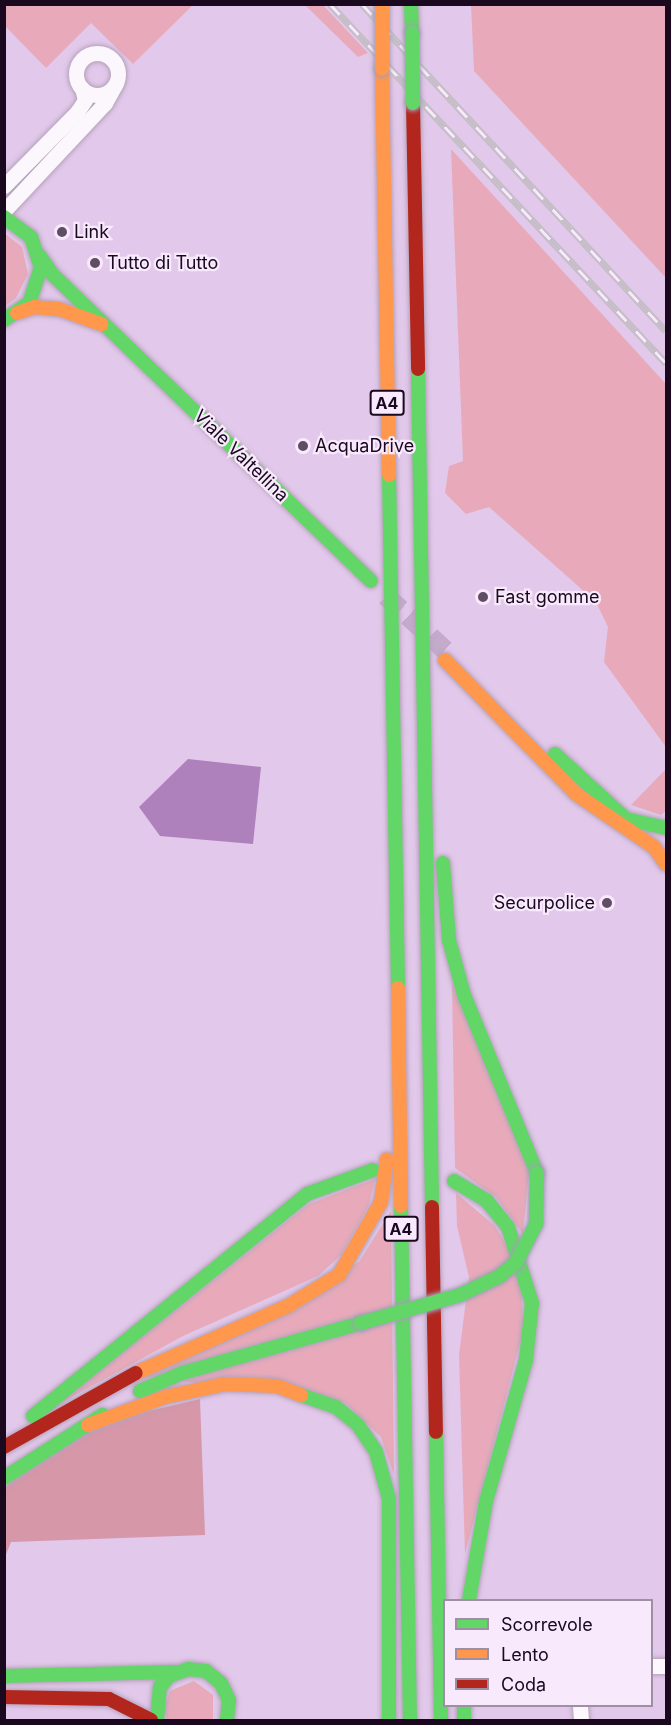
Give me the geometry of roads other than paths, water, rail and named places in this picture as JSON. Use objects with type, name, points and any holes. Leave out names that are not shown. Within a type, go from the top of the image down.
[{"type":"main road","name":"A4","points":[[382,4],[392,737],[410,1720]]},
{"type":"main road","name":"A4","points":[[411,4],[441,1720]]},
{"type":"main road","name":"Viale Valtellina","points":[[4,217],[27,231],[50,272],[372,581]]},
{"type":"main road","points":[[4,320],[17,313],[37,289],[39,255]]},
{"type":"main road","name":"Viale Valtellina","points":[[17,313],[34,307],[59,309],[112,330]]},
{"type":"main road","points":[[666,828],[640,825],[607,804],[445,655],[576,794],[654,847],[666,864]]},
{"type":"main road","points":[[379,805],[392,737]]},
{"type":"main road","points":[[4,1478],[138,1392],[182,1373],[468,1292],[500,1276],[517,1261],[536,1224],[537,1173],[464,995],[448,940],[438,812],[425,771]]},
{"type":"main road","points":[[4,1447],[119,1380],[288,1306],[339,1275],[354,1257],[381,1202],[388,1143],[380,838]]},
{"type":"main road","points":[[4,1442],[259,1229],[307,1194],[372,1170]]},
{"type":"main road","points":[[454,1181],[487,1201],[508,1227],[519,1250],[532,1303],[526,1360],[486,1501],[469,1599]]},
{"type":"main road","points":[[88,1425],[165,1397],[225,1384],[276,1386],[336,1407],[358,1425],[376,1452],[389,1499],[389,1720]]},
{"type":"main road","points":[[4,1676],[176,1672],[196,1669],[218,1678],[230,1700],[227,1720]]},
{"type":"main road","points":[[157,1720],[156,1694],[176,1672]]},
{"type":"main road","points":[[4,1697],[109,1699],[151,1720]]},
{"type":"street","points":[[4,186],[77,112],[85,100],[76,76],[79,63],[96,53],[114,62],[116,83],[105,103],[4,212]]},
{"type":"street","points":[[82,88],[99,95],[116,83]]},
{"type":"tunnel","points":[[386,596],[445,650]]},
{"type":"railway","points":[[330,4],[666,363]]},
{"type":"railway","points":[[362,4],[666,331]]},
{"type":"place","name":"Link","points":[[62,232]]},
{"type":"place","name":"Tutto di Tutto","points":[[95,263]]},
{"type":"place","name":"AcquaDrive","points":[[303,446]]},
{"type":"place","name":"Fast gomme","points":[[483,597]]},
{"type":"place","name":"Securpolice","points":[[607,903]]}]
